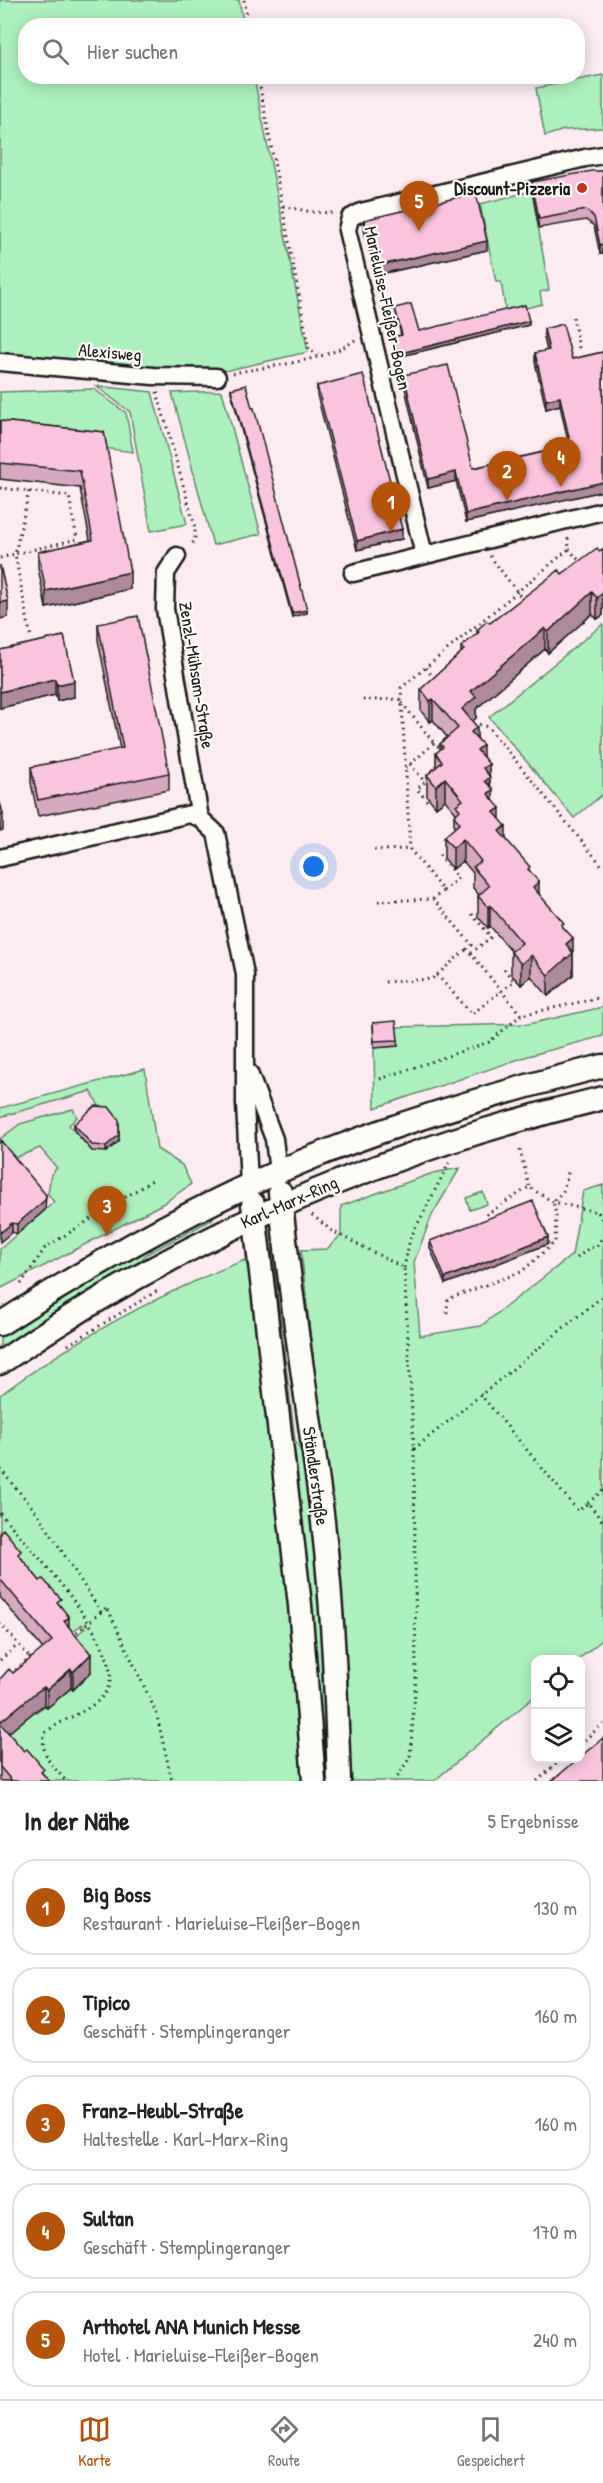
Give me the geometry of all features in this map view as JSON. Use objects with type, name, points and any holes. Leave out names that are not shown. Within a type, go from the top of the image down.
[{"type":"main road","name":"Karl-Marx-Ring","points":[[0,1324],[116,1253],[278,1172],[419,1118],[503,1092],[603,1066]]},
{"type":"main road","name":"Karl-Marx-Ring","points":[[0,1363],[144,1273],[318,1188],[451,1140],[603,1098]]},
{"type":"main road","name":"Ständlerstraße","points":[[278,1172],[286,1260],[323,1521],[333,1641],[339,1781]]},
{"type":"main road","name":"Ständlerstraße","points":[[249,1185],[255,1217],[303,1634],[314,1781]]},
{"type":"street","name":"Marieluise-Fleißer-Bogen","points":[[424,555],[347,230],[350,218],[361,212],[603,155]]},
{"type":"street","name":"Alexisweg","points":[[0,362],[153,375],[217,377]]},
{"type":"street","points":[[353,573],[603,511]]},
{"type":"street","name":"Zenzl-Mühsam-Straße","points":[[177,556],[166,573],[165,609],[200,818]]},
{"type":"street","points":[[0,858],[190,814],[200,818],[216,833],[243,958],[249,1185]]},
{"type":"street","points":[[246,1067],[274,1139],[278,1172]]},
{"type":"path","points":[[244,0],[247,18]]},
{"type":"path","points":[[260,84],[309,349],[318,355]]},
{"type":"path","points":[[283,206],[312,212],[344,213]]},
{"type":"path","points":[[573,317],[579,348]]},
{"type":"path","points":[[217,377],[318,355],[347,346],[362,334],[371,332]]},
{"type":"path","points":[[153,375],[195,527],[195,541],[177,556]]},
{"type":"path","points":[[0,488],[69,495],[77,539],[0,558]]},
{"type":"path","points":[[29,491],[15,554],[31,638]]},
{"type":"path","points":[[568,536],[569,549],[585,569]]},
{"type":"path","points":[[443,891],[410,849],[401,688],[569,549]]},
{"type":"path","points":[[489,555],[525,601]]},
{"type":"path","points":[[470,632],[476,639]]},
{"type":"path","points":[[426,668],[437,682]]},
{"type":"path","points":[[363,700],[402,701]]},
{"type":"path","points":[[402,701],[440,750],[446,750]]},
{"type":"path","points":[[469,731],[478,724],[488,727],[602,864]]},
{"type":"path","points":[[406,768],[434,743]]},
{"type":"path","points":[[410,764],[424,782],[417,789],[429,803]]},
{"type":"path","points":[[374,850],[410,849]]},
{"type":"path","points":[[378,901],[433,899],[458,878],[439,855]]},
{"type":"path","points":[[385,982],[432,979],[472,945],[433,899]]},
{"type":"path","points":[[471,954],[491,937],[472,915]]},
{"type":"path","points":[[467,949],[520,1016]]},
{"type":"path","points":[[437,975],[472,1014],[514,981],[504,969]]},
{"type":"path","points":[[380,1079],[489,1042],[520,1016],[603,997]]},
{"type":"path","points":[[520,1150],[529,1187],[553,1202],[597,1212],[603,1221]]},
{"type":"path","points":[[395,1781],[410,1757],[416,1679],[414,1449],[404,1268],[410,1239],[452,1159]]},
{"type":"path","points":[[553,1202],[563,1191],[569,1169]]},
{"type":"path","points":[[21,1284],[45,1248],[154,1179]]},
{"type":"path","points":[[484,1227],[488,1214],[529,1187]]},
{"type":"path","points":[[447,1313],[448,1299],[521,1272],[555,1242],[556,1214],[553,1202]]},
{"type":"path","points":[[312,1215],[332,1231],[404,1268]]},
{"type":"path","points":[[577,1258],[589,1248],[597,1246],[603,1236]]},
{"type":"path","points":[[414,1449],[603,1296]]},
{"type":"path","points":[[480,1394],[578,1511],[603,1491]]},
{"type":"path","points":[[0,1469],[38,1514],[101,1612]]},
{"type":"path","points":[[588,1503],[603,1522]]},
{"type":"path","points":[[0,1513],[90,1621],[107,1654],[110,1684],[97,1702],[50,1728],[44,1734],[42,1745],[45,1756],[66,1781]]},
{"type":"path","points":[[68,1640],[107,1607],[156,1712],[172,1781]]},
{"type":"path","points":[[0,1623],[30,1658]]},
{"type":"path","points":[[0,1660],[18,1645]]},
{"type":"path","points":[[7,1677],[30,1658],[39,1657]]},
{"type":"path","points":[[585,1740],[603,1724]]},
{"type":"path","points":[[537,1781],[557,1763]]},
{"type":"shaded area","points":[[145,1069],[157,1150],[75,1184],[0,1249],[0,1108]]},
{"type":"green space","points":[[0,0],[239,0],[243,18],[18,18],[18,84],[255,84],[308,352],[220,372],[153,372],[0,354]]},
{"type":"green space","points":[[603,75],[603,128],[564,130],[545,136],[536,88],[557,84],[585,84],[585,78]]},
{"type":"green space","points":[[532,191],[549,290],[540,292],[542,304],[506,313],[501,282],[496,282],[480,204]]},
{"type":"green space","points":[[96,386],[152,392],[187,524],[151,531],[130,412]]},
{"type":"green space","points":[[94,389],[126,413],[133,452],[0,435],[0,392]]},
{"type":"green space","points":[[222,391],[261,534],[213,545],[172,393]]},
{"type":"green space","points":[[603,624],[603,794],[574,818],[489,717]]},
{"type":"green space","points":[[603,1007],[603,1036],[528,1056],[375,1108],[374,1048],[398,1046],[396,1027],[529,1024]]},
{"type":"green space","points":[[145,1069],[157,1149],[182,1165],[191,1184],[164,1203],[0,1289],[0,1249],[54,1202],[48,1194],[51,1174],[57,1168],[40,1148],[14,1158],[0,1139],[20,1124],[73,1109],[77,1117],[69,1125],[92,1151],[119,1141],[119,1126],[99,1106],[91,1091],[0,1117],[0,1108]]},
{"type":"green space","points":[[460,1168],[432,1215],[414,1262],[420,1336],[481,1326],[572,1255],[583,1191],[603,1185],[603,1639],[584,1655],[531,1655],[531,1699],[434,1781],[350,1781],[347,1667],[301,1250],[327,1249],[341,1235],[341,1206],[433,1173]]},
{"type":"green space","points":[[483,1192],[487,1204],[470,1210],[466,1198]]},
{"type":"green space","points":[[212,1213],[213,1219],[147,1254],[129,1271],[0,1352],[0,1336],[44,1306]]},
{"type":"green space","points":[[272,1250],[295,1440],[305,1459],[315,1543],[322,1626],[329,1781],[324,1781],[314,1638],[268,1251]]},
{"type":"green space","points":[[245,1260],[250,1273],[280,1527],[303,1781],[39,1781],[0,1734],[9,1733],[32,1708],[36,1712],[85,1679],[67,1644],[85,1628],[82,1624],[69,1635],[0,1550],[0,1395],[87,1337],[149,1303]]},
{"type":"building","points":[[603,171],[603,244],[600,245],[594,217],[586,210],[539,219],[532,182]]},
{"type":"building","points":[[476,193],[487,241],[376,266],[364,220]]},
{"type":"building","points":[[411,304],[419,331],[525,305],[529,321],[397,354],[393,337],[402,335],[395,308]]},
{"type":"building","points":[[563,324],[572,359],[603,352],[603,482],[466,514],[456,472],[428,479],[404,375],[448,365],[473,468],[571,446],[560,397],[546,400],[535,353],[549,350],[544,329]]},
{"type":"building","points":[[363,374],[402,529],[357,541],[317,386]]},
{"type":"building","points":[[246,385],[307,610],[292,613],[231,389]]},
{"type":"building","points":[[0,421],[104,432],[130,572],[46,591],[38,552],[93,540],[80,471],[0,463]]},
{"type":"building","points":[[597,548],[599,551],[603,549],[603,593],[597,598],[592,592],[548,632],[545,628],[471,691],[476,697],[462,709],[477,727],[471,732],[483,745],[477,750],[489,764],[483,768],[490,777],[485,781],[493,789],[488,794],[500,808],[494,812],[506,826],[499,831],[530,867],[528,869],[539,882],[533,887],[564,923],[561,925],[573,938],[566,944],[573,953],[548,975],[531,955],[521,964],[511,952],[522,943],[490,905],[488,907],[478,896],[489,886],[473,867],[481,861],[463,839],[453,848],[444,837],[460,823],[454,816],[460,810],[456,805],[463,800],[445,778],[436,786],[427,775],[442,762],[436,753],[443,747],[440,744],[458,728],[433,699],[430,701],[421,689],[464,650],[461,647],[479,632],[477,630],[487,621],[490,623],[559,570],[562,574]]},
{"type":"building","points":[[0,565],[8,601],[0,603]]},
{"type":"building","points":[[138,616],[169,773],[38,800],[31,767],[123,748],[98,624]]},
{"type":"building","points":[[64,636],[74,681],[57,685],[55,679],[0,692],[0,650]]},
{"type":"building","points":[[396,1021],[398,1040],[374,1041],[373,1023]]},
{"type":"building","points":[[95,1106],[109,1107],[119,1120],[119,1135],[106,1146],[92,1145],[74,1124]]},
{"type":"building","points":[[0,1140],[46,1195],[45,1200],[17,1224],[12,1223],[0,1233]]},
{"type":"building","points":[[533,1201],[548,1237],[445,1278],[430,1241]]},
{"type":"building","points":[[3,1529],[21,1551],[18,1554],[40,1581],[43,1579],[61,1599],[57,1602],[69,1617],[64,1621],[91,1654],[73,1672],[71,1669],[47,1690],[44,1687],[35,1693],[0,1722],[0,1679],[9,1669],[13,1673],[52,1641],[0,1579],[0,1532]]},
{"type":"building","points":[[0,1723],[24,1751],[27,1749],[44,1769],[41,1772],[49,1781],[12,1781],[0,1767]]},
{"type":"building","points":[[603,1738],[603,1781],[552,1781],[573,1763],[585,1763],[585,1753]]},
{"type":"place","name":"Discount-Pizzeria","points":[[582,188]]},
{"type":"place","name":"Arthotel ANA Munich Messe","points":[[419,231]]},
{"type":"place","name":"Sultan","points":[[561,487]]},
{"type":"place","name":"Tipico","points":[[507,501]]},
{"type":"place","name":"Big Boss","points":[[391,532]]},
{"type":"place","name":"Franz-Heubl-Straße","points":[[107,1236]]}]
